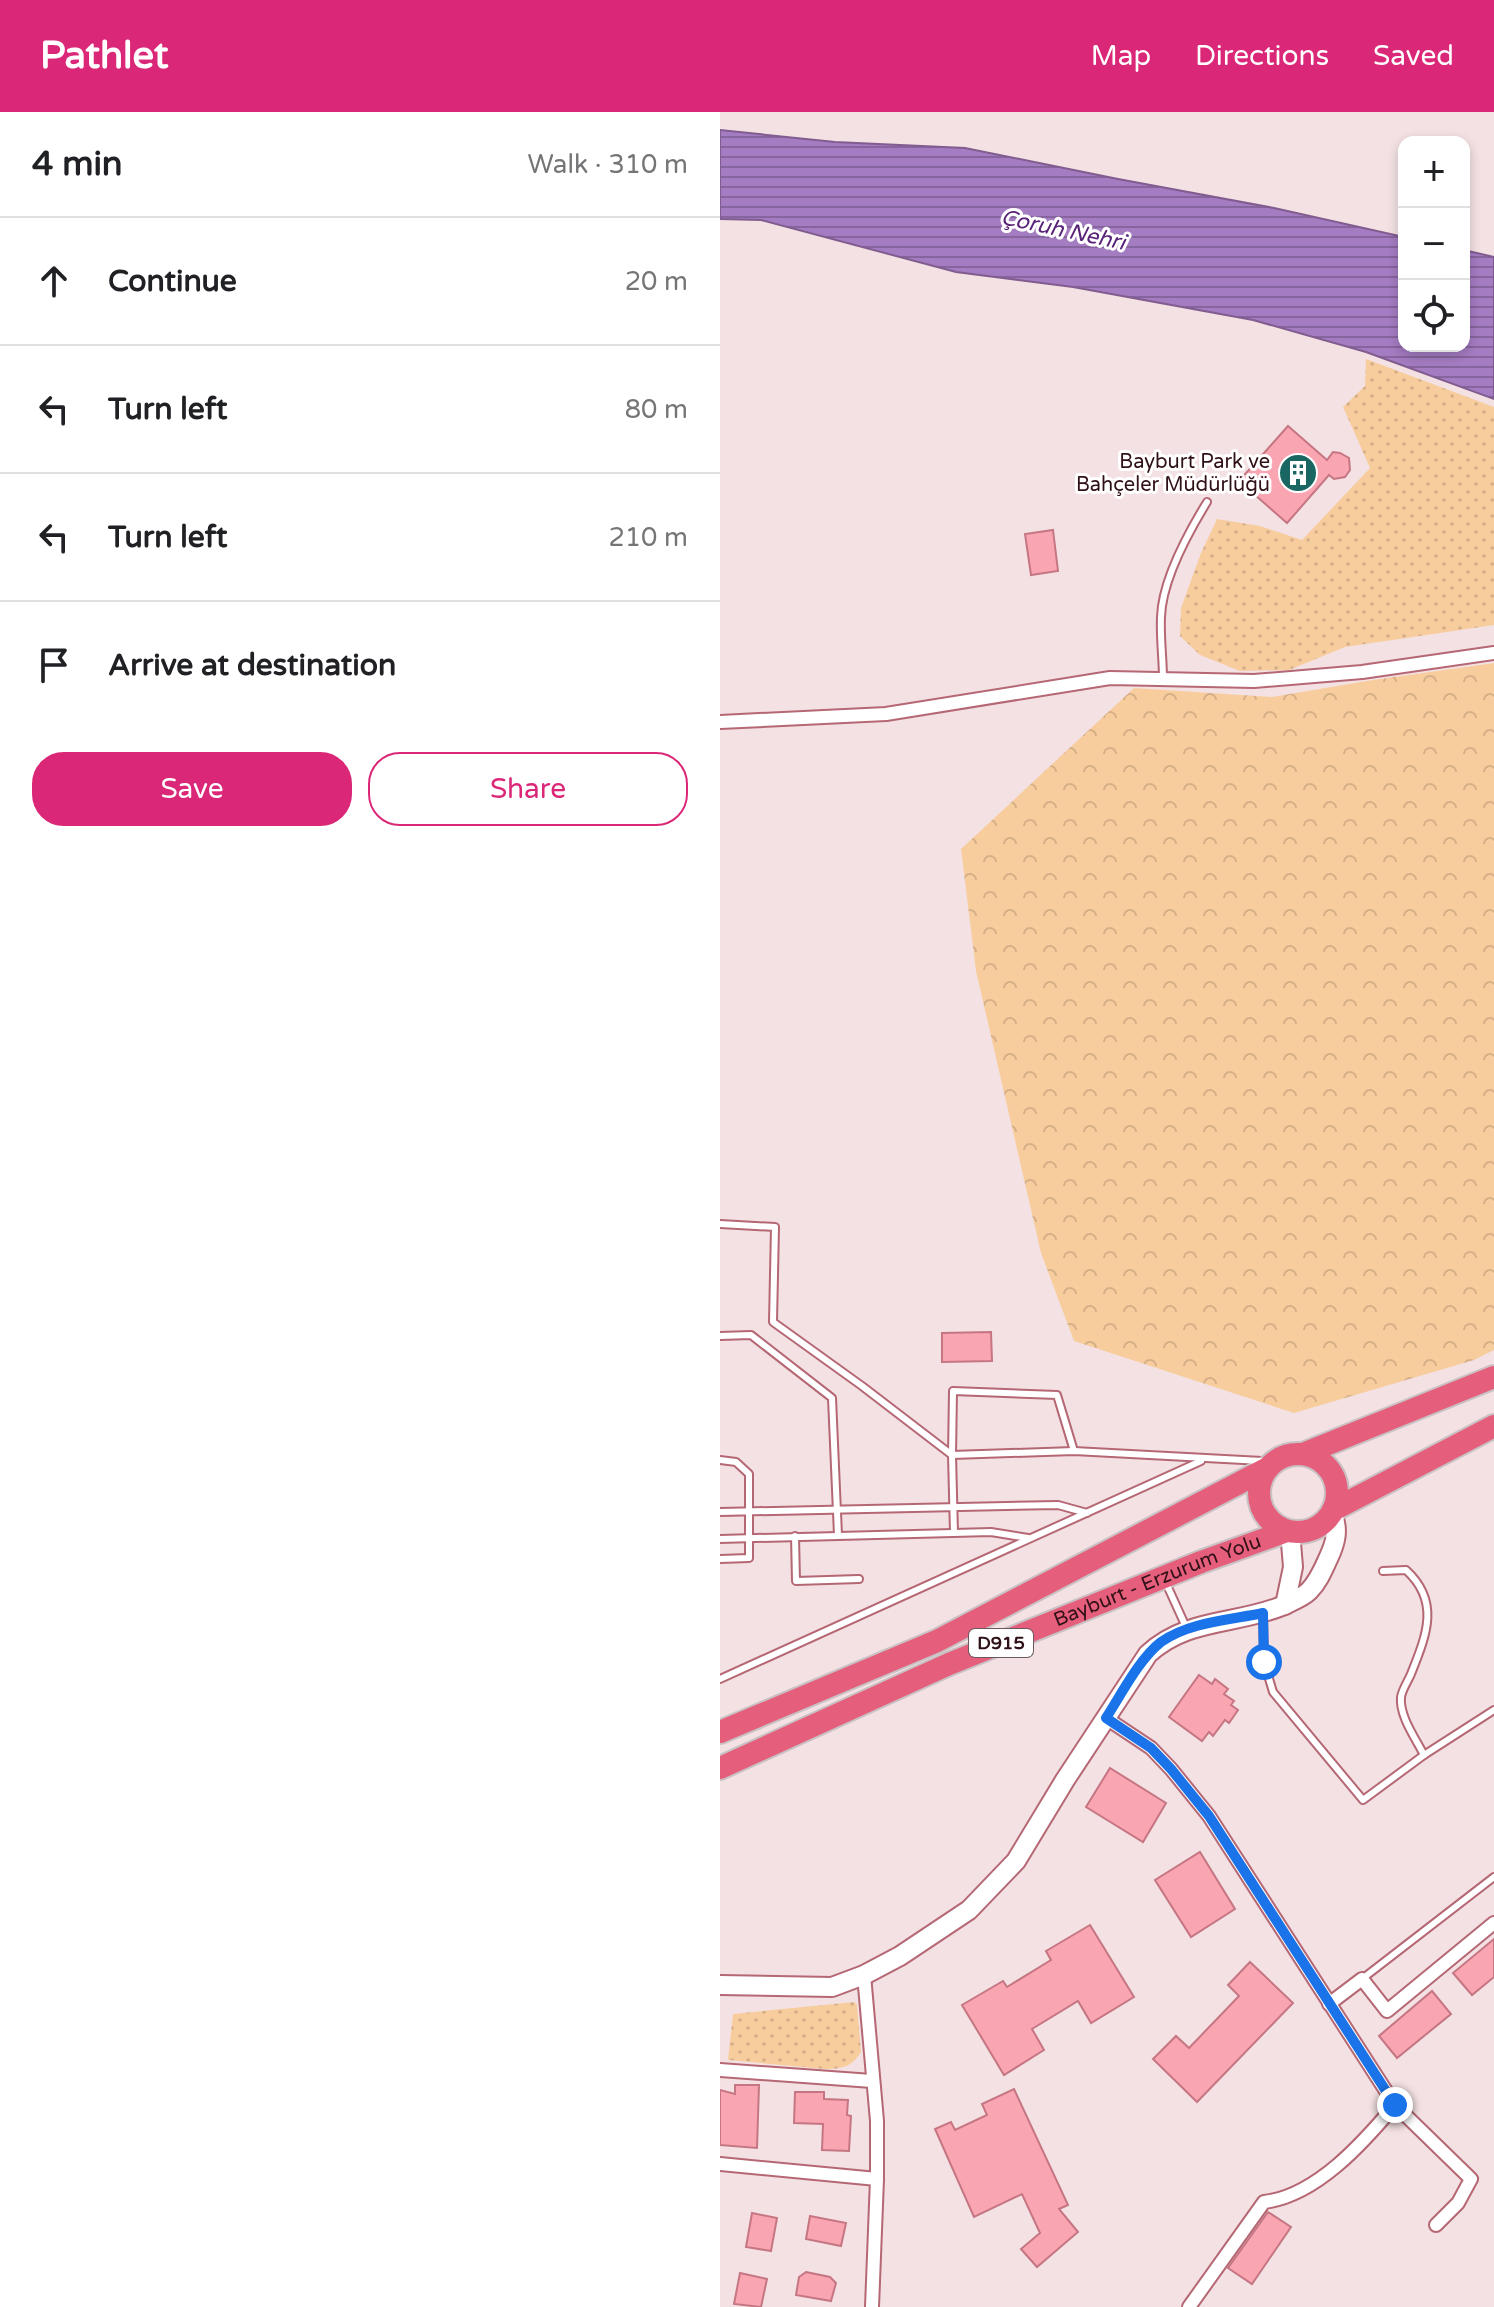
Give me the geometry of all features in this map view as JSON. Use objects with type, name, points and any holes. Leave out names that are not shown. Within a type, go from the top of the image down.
[{"type":"highway","name":"Bayburt - Erzurum Yolu","points":[[720,1732],[937,1641],[1270,1466],[1283,1456],[1303,1454],[1494,1377]]},
{"type":"highway","name":"Bayburt - Erzurum Yolu","points":[[720,1768],[949,1664],[1164,1577],[1288,1531],[1309,1531],[1319,1526],[1333,1511],[1494,1426]]},
{"type":"highway","points":[[1303,1454],[1322,1462],[1335,1479],[1337,1489],[1333,1511]]},
{"type":"highway","name":"Bayburt - Erzurum Yolu","points":[[1270,1466],[1259,1489],[1262,1510],[1269,1519],[1288,1531]]},
{"type":"street","points":[[720,722],[886,714],[1110,678],[1254,681],[1362,672],[1494,653]]},
{"type":"street","points":[[720,1985],[832,1987],[900,1956],[969,1910],[1016,1861],[1148,1654],[1162,1641],[1187,1631],[1206,1624],[1263,1613],[1307,1593],[1321,1575],[1337,1536],[1333,1511]]},
{"type":"street","points":[[1285,1605],[1293,1567],[1288,1531]]},
{"type":"street","points":[[1106,1718],[1151,1748],[1209,1816],[1395,2105],[1471,2179],[1458,2203],[1436,2225]]},
{"type":"street","points":[[1329,2004],[1362,1979],[1387,2011],[1494,1923]]},
{"type":"street","points":[[864,1975],[877,2121],[872,2307]]},
{"type":"street","points":[[720,2070],[872,2081]]},
{"type":"street","points":[[1189,2307],[1264,2202],[1281,2200],[1333,2168],[1368,2137],[1395,2105]]},
{"type":"street","points":[[720,2164],[877,2179]]},
{"type":"lane","points":[[1163,679],[1161,614],[1166,591],[1183,545],[1207,502]]},
{"type":"lane","points":[[720,1224],[775,1227],[773,1322],[952,1455],[1074,1451],[1270,1466]]},
{"type":"lane","points":[[720,1336],[751,1335],[832,1398],[838,1535]]},
{"type":"lane","points":[[954,1533],[953,1391],[1057,1395],[1074,1451]]},
{"type":"lane","points":[[720,1679],[1205,1459]]},
{"type":"lane","points":[[720,1460],[736,1462],[749,1474],[749,1558],[720,1559]]},
{"type":"lane","points":[[720,1512],[1058,1505],[1087,1513]]},
{"type":"lane","points":[[720,1539],[991,1532],[1030,1539]]},
{"type":"lane","points":[[795,1536],[796,1581],[859,1579]]},
{"type":"lane","points":[[1383,1571],[1406,1570],[1417,1580],[1429,1613],[1421,1649],[1401,1696],[1403,1712],[1424,1755]]},
{"type":"lane","points":[[1164,1577],[1187,1631]]},
{"type":"lane","points":[[1263,1613],[1264,1662],[1273,1692],[1363,1800],[1424,1755],[1494,1710]]},
{"type":"lane","points":[[1362,1979],[1494,1877]]},
{"type":"green space","points":[[1366,359],[1494,407],[1494,625],[1345,647],[1289,670],[1240,671],[1200,655],[1180,636],[1181,608],[1217,519],[1260,526],[1302,540],[1370,468],[1343,407],[1365,386]]},
{"type":"green space","points":[[1494,663],[1494,1350],[1474,1360],[1294,1413],[1074,1341],[1041,1253],[976,971],[961,849],[1134,688],[1272,697]]},
{"type":"green space","points":[[854,2002],[857,2005],[861,2052],[846,2066],[825,2069],[728,2060],[733,2014]]},
{"type":"water","name":"Çoruh Nehri","points":[[720,130],[835,142],[965,148],[1274,208],[1398,236],[1398,352],[1470,352],[1470,251],[1494,257],[1494,399],[1366,352],[1253,320],[1073,287],[956,272],[761,220],[720,219]]},
{"type":"building","name":"Bayburt Park ve Bahçeler Müdürlüğü","points":[[1288,426],[1327,460],[1333,452],[1349,458],[1350,470],[1345,477],[1334,479],[1329,475],[1287,523],[1239,481]]},
{"type":"building","points":[[1053,530],[1058,571],[1031,575],[1025,534]]},
{"type":"building","points":[[991,1332],[992,1361],[942,1362],[942,1333]]},
{"type":"building","points":[[1199,1675],[1212,1684],[1215,1679],[1228,1689],[1224,1694],[1234,1701],[1231,1705],[1238,1710],[1229,1723],[1225,1720],[1213,1736],[1209,1732],[1202,1741],[1169,1717]]},
{"type":"building","points":[[1110,1768],[1166,1803],[1143,1842],[1086,1807]]},
{"type":"building","points":[[1200,1852],[1235,1909],[1191,1937],[1155,1880]]},
{"type":"building","points":[[1090,1925],[1134,1997],[1091,2023],[1078,2001],[1032,2029],[1044,2050],[1004,2075],[962,2005],[1003,1981],[1007,1987],[1051,1960],[1046,1951]]},
{"type":"building","points":[[1494,1939],[1494,1977],[1472,1995],[1453,1973]]},
{"type":"building","points":[[1250,1962],[1293,2003],[1197,2102],[1153,2059],[1176,2036],[1189,2048],[1239,1996],[1228,1985]]},
{"type":"building","points":[[1432,1991],[1451,2014],[1397,2058],[1379,2036]]},
{"type":"building","points":[[735,2085],[759,2085],[757,2148],[720,2145],[720,2090],[735,2094]]},
{"type":"building","points":[[1014,2089],[1068,2205],[1059,2209],[1078,2232],[1037,2267],[1021,2249],[1040,2233],[1022,2194],[974,2217],[935,2129],[951,2122],[955,2130],[987,2115],[982,2104]]},
{"type":"building","points":[[795,2092],[824,2092],[824,2099],[848,2100],[847,2115],[851,2116],[849,2151],[822,2150],[823,2124],[794,2123]]},
{"type":"building","points":[[1268,2212],[1291,2227],[1252,2284],[1228,2268]]},
{"type":"building","points":[[752,2213],[777,2218],[771,2251],[746,2247]]},
{"type":"building","points":[[810,2216],[846,2223],[841,2246],[806,2239]]},
{"type":"building","points":[[806,2272],[830,2277],[836,2283],[831,2301],[796,2295],[799,2277]]},
{"type":"building","points":[[740,2273],[767,2279],[761,2307],[734,2304]]},
{"type":"place","name":"Bayburt Park ve Bahçeler Müdürlüğü","points":[[1298,473]]},
{"type":"route","points":[[1264,1662],[1263,1613],[1206,1624],[1162,1641],[1148,1654],[1106,1718],[1151,1748],[1209,1816],[1395,2105]]}]
